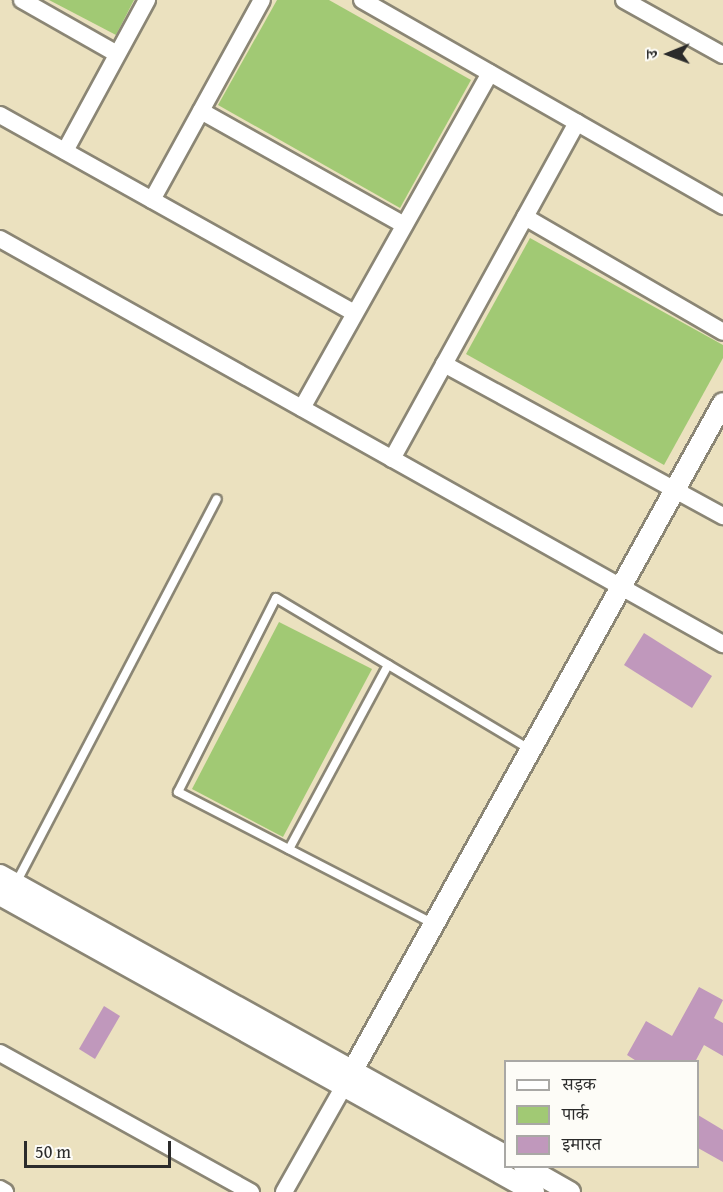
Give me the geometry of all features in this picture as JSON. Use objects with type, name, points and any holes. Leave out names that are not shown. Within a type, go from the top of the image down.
[{"type":"street","points":[[22,0],[117,54]]},
{"type":"street","points":[[65,151],[147,0]]},
{"type":"street","points":[[152,200],[262,0]]},
{"type":"street","points":[[362,0],[723,206]]},
{"type":"street","points":[[624,0],[723,55]]},
{"type":"street","points":[[302,408],[490,73]]},
{"type":"street","points":[[201,111],[404,225]]},
{"type":"street","points":[[0,115],[355,313]]},
{"type":"street","points":[[392,459],[577,122]]},
{"type":"street","points":[[525,217],[723,332]]},
{"type":"street","points":[[0,239],[723,644]]},
{"type":"street","points":[[444,364],[723,516]]},
{"type":"street","points":[[284,1192],[723,403]]},
{"type":"street","points":[[8,879],[348,1079],[534,1192]]},
{"type":"street","points":[[0,895],[348,1079],[504,1155]]},
{"type":"street","points":[[0,1053],[227,1186],[251,1192]]},
{"type":"street","points":[[526,1168],[570,1192]]},
{"type":"street","points":[[0,1189],[5,1192]]},
{"type":"lane","points":[[8,879],[217,499]]},
{"type":"lane","points":[[434,924],[178,792],[276,598],[531,750]]},
{"type":"lane","points":[[289,849],[388,665]]},
{"type":"green space","points":[[49,0],[134,0],[116,35]]},
{"type":"green space","points":[[277,0],[329,0],[471,80],[400,208],[218,105]]},
{"type":"green space","points":[[530,238],[723,345],[723,358],[664,465],[466,354]]},
{"type":"green space","points":[[279,622],[372,669],[283,837],[192,789]]},
{"type":"building","points":[[644,633],[712,676],[692,708],[624,665]]},
{"type":"building","points":[[699,987],[723,1000],[714,1018],[723,1023],[723,1056],[704,1045],[696,1060],[635,1060],[627,1055],[646,1021],[672,1036]]},
{"type":"building","points":[[104,1006],[120,1016],[95,1059],[79,1049]]},
{"type":"building","points":[[699,1116],[723,1130],[723,1162],[699,1149]]}]
